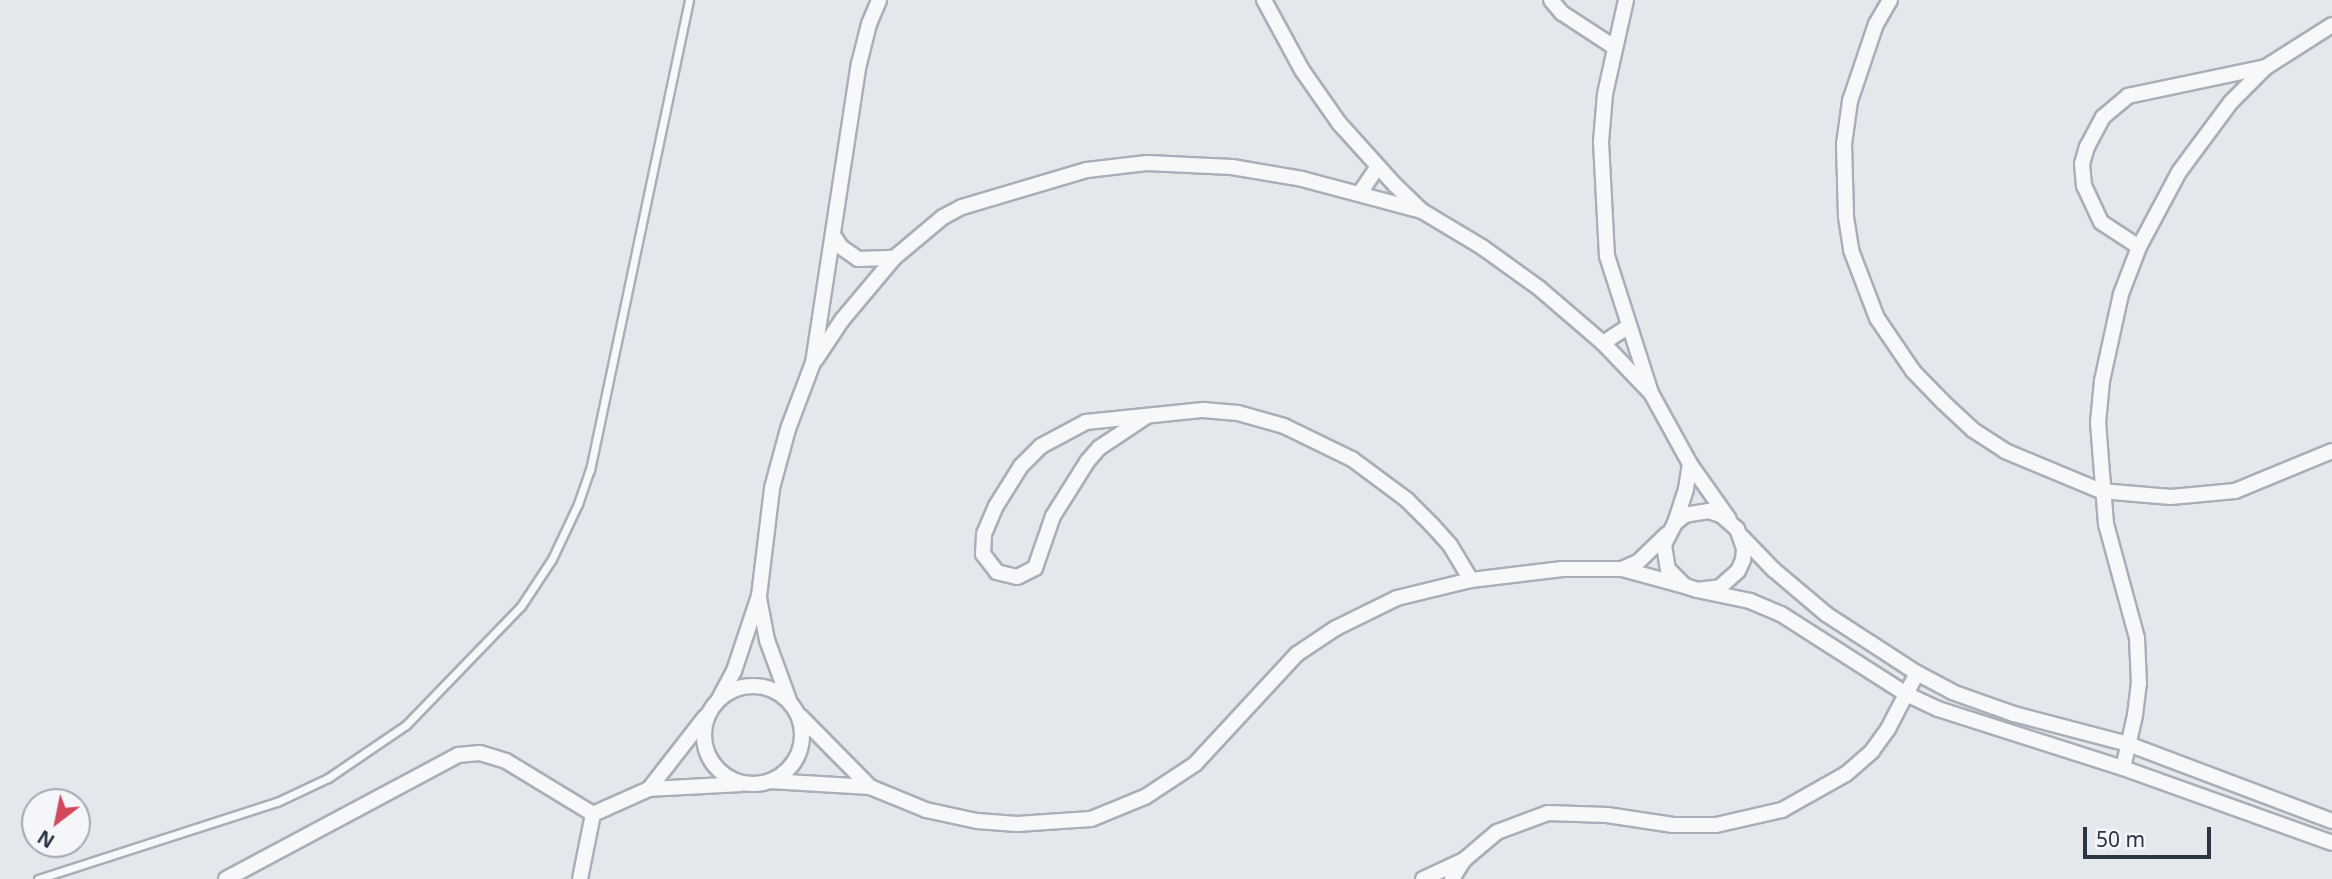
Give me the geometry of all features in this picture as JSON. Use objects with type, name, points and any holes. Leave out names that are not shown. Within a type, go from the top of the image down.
[{"type":"street","points":[[746,783],[731,778],[718,769],[709,756],[704,741],[705,725],[734,671],[759,596],[772,488],[788,429],[813,363],[859,64],[869,24],[879,0]]},
{"type":"street","points":[[1264,0],[1310,81],[1339,123],[1422,211],[1482,247],[1539,288],[1603,343],[1651,393]]},
{"type":"street","points":[[1550,0],[1562,13],[1614,47]]},
{"type":"street","points":[[1626,0],[1614,47],[1603,118],[1602,198],[1607,256],[1651,393],[1690,464],[1741,536],[1774,570],[1826,614],[1917,673],[1952,692],[2014,714],[2128,744],[2332,821]]},
{"type":"street","points":[[1890,0],[1862,60],[1850,102],[1843,144],[1846,218],[1851,250],[1865,290],[1888,336],[1913,371],[1973,430],[2005,451],[2101,491],[2171,497],[2235,491],[2332,451]]},
{"type":"street","points":[[2123,768],[2139,684],[2137,638],[2113,556],[2101,491],[2098,423],[2102,381],[2120,294],[2139,247],[2179,172],[2231,102],[2266,67],[2332,25]]},
{"type":"street","points":[[2139,247],[2101,222],[2089,202],[2082,164],[2087,147],[2104,117],[2128,96],[2266,67]]},
{"type":"street","points":[[2218,78],[2231,102]]},
{"type":"street","points":[[813,363],[842,320],[894,258],[943,217],[962,207],[1087,170],[1147,163],[1231,167],[1302,179],[1422,211]]},
{"type":"street","points":[[1360,193],[1378,166]]},
{"type":"street","points":[[833,235],[841,247],[859,259],[894,258]]},
{"type":"street","points":[[1603,343],[1628,327]]},
{"type":"street","points":[[1147,416],[1099,448],[1087,462],[1053,516],[1035,568],[1017,577],[997,572],[983,554],[984,534],[996,506],[1021,466],[1056,436],[1086,422],[1203,410],[1238,414],[1284,426],[1352,459],[1407,500],[1450,545],[1471,580]]},
{"type":"street","points":[[1690,464],[1664,557],[1675,579],[1691,588],[1720,587],[1738,571],[1744,548],[1741,536]]},
{"type":"street","points":[[1622,569],[1638,562],[1671,528],[1696,512],[1709,511],[1731,522]]},
{"type":"street","points":[[593,814],[649,789],[770,781],[870,787],[926,810],[978,821],[1058,823],[1091,819],[1116,812],[1145,797],[1195,764],[1281,668],[1336,628],[1397,598],[1471,580],[1562,569],[1622,569],[1750,601],[1781,614],[1906,694],[1938,709],[2123,768],[2332,843]]},
{"type":"street","points":[[759,596],[767,640],[802,728],[799,755],[791,766],[770,781]]},
{"type":"street","points":[[1452,879],[1464,860],[1497,831],[1548,813],[1607,815],[1672,825],[1716,825],[1782,810],[1846,774],[1872,751],[1917,673]]},
{"type":"street","points":[[649,789],[715,705],[746,686],[762,686],[793,707],[870,787]]},
{"type":"street","points":[[226,879],[458,755],[480,753],[506,761],[593,814]]},
{"type":"street","points":[[580,879],[593,814]]},
{"type":"street","points":[[1423,879],[1464,860]]},
{"type":"lane","points":[[38,879],[277,802],[328,778],[406,725],[521,606],[552,559],[578,504],[590,470],[689,0]]}]
